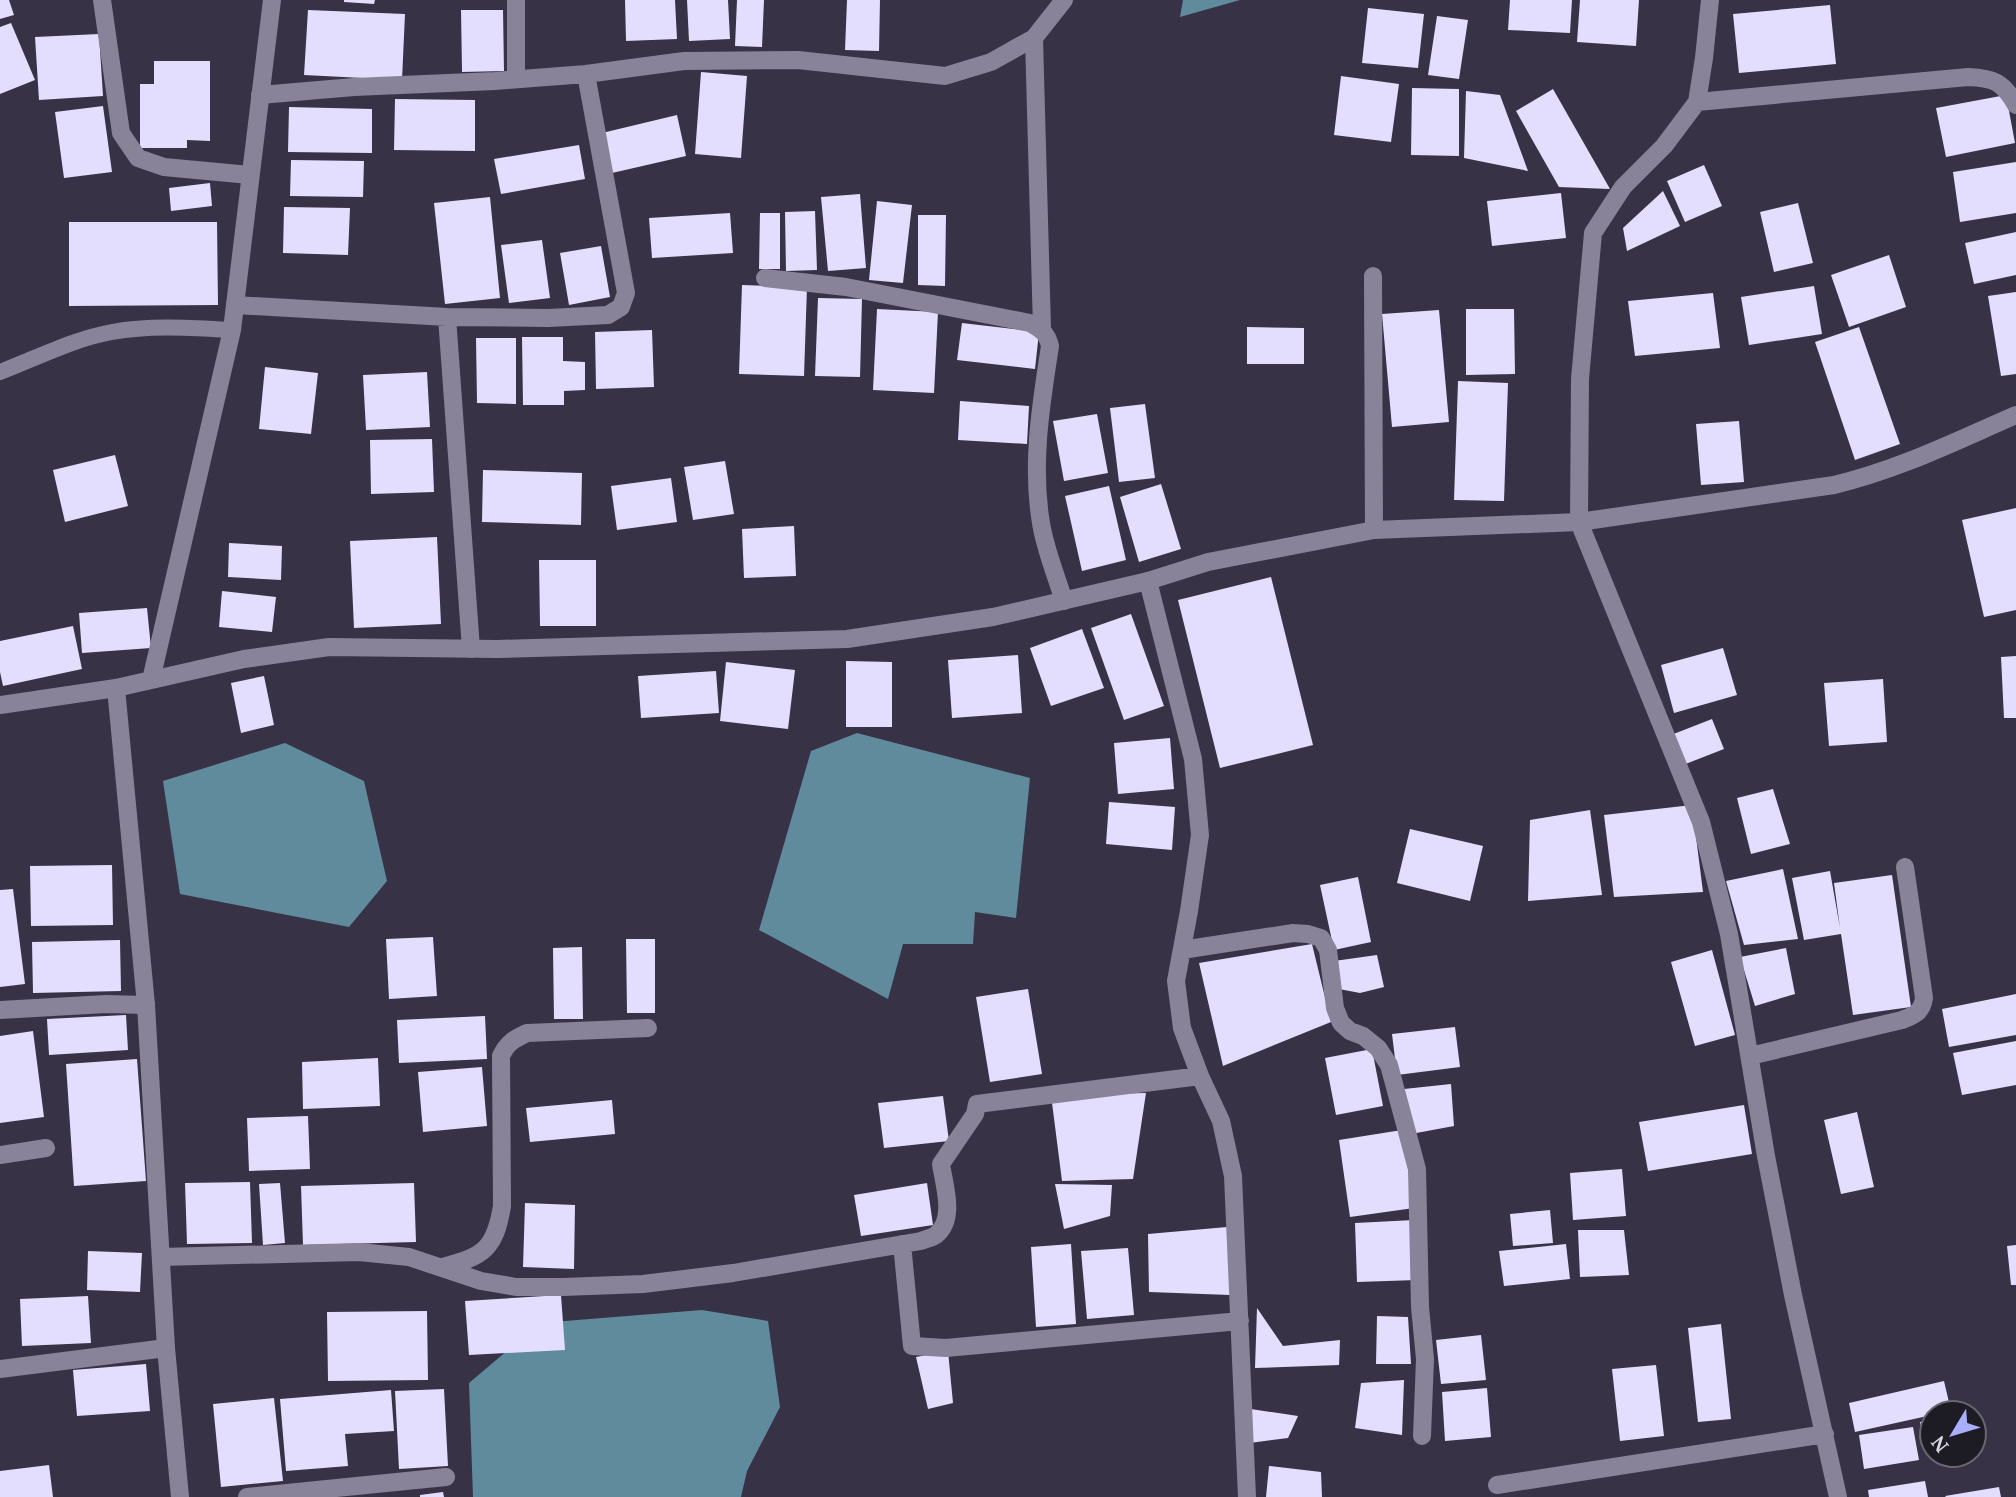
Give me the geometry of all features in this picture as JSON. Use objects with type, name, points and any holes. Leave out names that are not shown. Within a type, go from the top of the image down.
[{"type":"street","points":[[102,0],[121,133],[138,158],[164,167],[250,175]]},
{"type":"street","points":[[151,680],[232,330],[272,0]]},
{"type":"street","points":[[516,0],[516,79]]},
{"type":"street","points":[[260,95],[586,74],[684,61],[799,60],[945,76],[991,62],[1034,38],[1064,0]]},
{"type":"street","points":[[1710,0],[1697,102],[1664,146],[1623,187],[1593,233],[1580,379],[1579,522],[1701,822],[1729,934],[1773,1194],[1838,1497]]},
{"type":"street","points":[[1034,38],[1042,329],[1049,346],[1035,478],[1041,525],[1063,601]]},
{"type":"street","points":[[235,305],[447,317],[548,318],[608,315],[621,307],[626,293],[586,74]]},
{"type":"street","points":[[1697,102],[1968,77],[1991,78],[2008,90],[2016,105]]},
{"type":"street","points":[[1373,276],[1374,530]]},
{"type":"street","points":[[765,278],[846,287],[1030,323],[1042,329]]},
{"type":"street","points":[[447,317],[471,649]]},
{"type":"street","points":[[0,705],[116,688],[244,659],[329,647],[471,649],[847,639],[993,617],[1148,581],[1208,562],[1374,530],[1579,522],[1821,487],[1867,477],[2016,415]]},
{"type":"street","points":[[1148,581],[1193,759],[1200,835],[1176,981],[1182,1028],[1221,1121],[1233,1176],[1247,1497]]},
{"type":"street","points":[[116,688],[146,1005],[166,1348],[180,1497]]},
{"type":"street","points":[[1750,1056],[1902,1020],[1915,1015],[1922,1007],[1924,998],[1905,867]]},
{"type":"street","points":[[1182,950],[1293,933],[1321,938],[1328,950],[1335,1008],[1341,1023],[1378,1048],[1389,1065],[1418,1169],[1420,1307],[1425,1359],[1422,1436]]},
{"type":"street","points":[[0,1010],[106,1004],[146,1005]]},
{"type":"street","points":[[443,1268],[472,1260],[487,1247],[498,1229],[502,1206],[501,1056],[506,1046],[527,1033],[648,1028]]},
{"type":"street","points":[[160,1257],[359,1252],[409,1256],[481,1281],[516,1287],[643,1284],[733,1273],[921,1241],[936,1235],[945,1223],[948,1212],[941,1164],[975,1114],[977,1104],[1200,1076]]},
{"type":"street","points":[[0,1155],[46,1148]]},
{"type":"street","points":[[902,1244],[912,1346],[946,1348],[1240,1321]]},
{"type":"street","points":[[0,1369],[166,1348]]},
{"type":"street","points":[[1497,1485],[1825,1434]]},
{"type":"street","points":[[247,1497],[446,1477]]},
{"type":"lane","points":[[0,372],[57,347],[112,332],[164,327],[232,330]]},
{"type":"water","points":[[1183,0],[1240,0],[1180,17]]},
{"type":"water","points":[[857,733],[1030,778],[1016,918],[975,912],[973,944],[903,944],[888,999],[759,930],[811,751]]},
{"type":"water","points":[[285,743],[364,781],[387,881],[349,927],[180,894],[163,781]]},
{"type":"water","points":[[702,1310],[768,1321],[780,1407],[747,1471],[741,1497],[473,1497],[469,1383],[540,1323]]},
{"type":"building","points":[[0,0],[9,0],[14,15],[0,19]]},
{"type":"building","points":[[344,0],[375,0],[374,4]]},
{"type":"building","points":[[625,0],[675,0],[677,39],[626,41]]},
{"type":"building","points":[[687,0],[728,0],[730,39],[689,41]]},
{"type":"building","points":[[737,0],[764,0],[762,47],[735,46]]},
{"type":"building","points":[[847,0],[880,0],[879,51],[845,50]]},
{"type":"building","points":[[1510,0],[1572,0],[1570,33],[1508,30]]},
{"type":"building","points":[[1580,0],[1639,0],[1636,46],[1577,42]]},
{"type":"building","points":[[1830,5],[1836,64],[1739,73],[1733,14]]},
{"type":"building","points":[[1368,8],[1424,14],[1418,68],[1362,63]]},
{"type":"building","points":[[308,10],[405,14],[402,80],[304,75]]},
{"type":"building","points":[[461,10],[503,10],[504,71],[462,72]]},
{"type":"building","points":[[1437,16],[1468,20],[1459,79],[1428,75]]},
{"type":"building","points":[[11,23],[35,80],[0,94],[0,27]]},
{"type":"building","points":[[99,34],[103,96],[39,100],[35,37]]},
{"type":"building","points":[[154,61],[210,61],[210,141],[187,140],[187,148],[140,148],[140,84],[154,84]]},
{"type":"building","points":[[701,72],[747,76],[741,158],[695,154]]},
{"type":"building","points":[[1341,76],[1399,84],[1391,142],[1334,135]]},
{"type":"building","points":[[1412,88],[1459,89],[1459,156],[1411,155]]},
{"type":"building","points":[[1553,89],[1610,189],[1559,187],[1516,111]]},
{"type":"building","points":[[1466,91],[1500,95],[1528,171],[1464,158]]},
{"type":"building","points":[[2006,95],[2015,143],[1946,157],[1936,108]]},
{"type":"building","points":[[395,99],[475,100],[475,151],[394,150]]},
{"type":"building","points":[[103,106],[112,172],[64,178],[55,112]]},
{"type":"building","points":[[289,107],[372,109],[372,153],[288,152]]},
{"type":"building","points":[[677,115],[686,156],[612,173],[602,133]]},
{"type":"building","points":[[579,145],[585,179],[501,194],[494,159]]},
{"type":"building","points":[[291,160],[364,161],[363,197],[290,196]]},
{"type":"building","points":[[2016,162],[2016,213],[1960,222],[1953,172]]},
{"type":"building","points":[[1704,165],[1722,206],[1685,222],[1667,181]]},
{"type":"building","points":[[210,183],[212,206],[171,211],[169,188]]},
{"type":"building","points":[[1663,191],[1680,226],[1627,251],[1623,228]]},
{"type":"building","points":[[1561,193],[1566,238],[1492,246],[1487,201]]},
{"type":"building","points":[[860,194],[866,268],[828,271],[821,197]]},
{"type":"building","points":[[490,197],[500,298],[445,304],[434,203]]},
{"type":"building","points":[[877,201],[912,205],[903,283],[869,280]]},
{"type":"building","points":[[1798,203],[1813,263],[1774,272],[1760,212]]},
{"type":"building","points":[[284,207],[350,208],[348,255],[283,253]]},
{"type":"building","points":[[815,211],[817,270],[786,271],[785,212]]},
{"type":"building","points":[[730,213],[733,253],[652,258],[649,218]]},
{"type":"building","points":[[760,213],[780,213],[780,269],[759,269]]},
{"type":"building","points":[[918,215],[946,215],[945,286],[918,285]]},
{"type":"building","points":[[69,222],[217,222],[218,305],[69,306]]},
{"type":"building","points":[[2016,232],[2016,275],[1974,284],[1965,243]]},
{"type":"building","points":[[542,240],[550,298],[509,303],[501,245]]},
{"type":"building","points":[[601,246],[610,297],[569,305],[560,253]]},
{"type":"building","points":[[1889,255],[1906,307],[1849,327],[1831,275]]},
{"type":"building","points":[[742,285],[807,287],[804,376],[739,374]]},
{"type":"building","points":[[1814,286],[1822,334],[1749,345],[1741,297]]},
{"type":"building","points":[[2016,292],[2016,374],[2001,376],[1988,296]]},
{"type":"building","points":[[1713,293],[1720,348],[1635,356],[1628,301]]},
{"type":"building","points":[[818,298],[862,299],[860,377],[815,376]]},
{"type":"building","points":[[877,309],[938,312],[934,393],[873,390]]},
{"type":"building","points":[[1466,309],[1514,309],[1515,374],[1466,375]]},
{"type":"building","points":[[1439,310],[1449,422],[1392,427],[1382,314]]},
{"type":"building","points":[[962,323],[1039,332],[1035,369],[957,360]]},
{"type":"building","points":[[1247,327],[1304,328],[1304,364],[1247,364]]},
{"type":"building","points":[[1859,327],[1900,444],[1855,460],[1815,342]]},
{"type":"building","points":[[652,330],[654,387],[596,389],[595,332]]},
{"type":"building","points":[[522,337],[563,337],[563,361],[585,362],[585,390],[564,391],[564,405],[523,405]]},
{"type":"building","points":[[476,338],[516,338],[516,404],[477,403]]},
{"type":"building","points":[[265,367],[318,373],[311,434],[259,429]]},
{"type":"building","points":[[427,372],[430,427],[366,430],[363,375]]},
{"type":"building","points":[[1458,381],[1508,383],[1504,501],[1454,500]]},
{"type":"building","points":[[960,401],[1029,406],[1027,444],[958,440]]},
{"type":"building","points":[[1145,404],[1155,478],[1119,482],[1110,408]]},
{"type":"building","points":[[1097,414],[1108,473],[1064,481],[1053,421]]},
{"type":"building","points":[[1739,421],[1744,482],[1701,485],[1696,424]]},
{"type":"building","points":[[432,439],[434,492],[371,494],[370,440]]},
{"type":"building","points":[[115,455],[128,506],[65,522],[53,470]]},
{"type":"building","points":[[725,461],[734,514],[693,520],[684,467]]},
{"type":"building","points":[[483,470],[582,473],[581,525],[482,522]]},
{"type":"building","points":[[671,478],[677,522],[617,530],[611,486]]},
{"type":"building","points":[[1161,484],[1181,549],[1139,562],[1120,497]]},
{"type":"building","points":[[1109,486],[1126,560],[1082,571],[1065,496]]},
{"type":"building","points":[[2016,508],[2016,610],[1984,617],[1962,520]]},
{"type":"building","points":[[794,526],[796,576],[744,578],[742,529]]},
{"type":"building","points":[[437,537],[441,624],[354,628],[350,541]]},
{"type":"building","points":[[229,543],[282,546],[281,580],[228,577]]},
{"type":"building","points":[[539,560],[596,560],[596,626],[540,626]]},
{"type":"building","points":[[1271,577],[1313,745],[1220,768],[1178,600]]},
{"type":"building","points":[[222,591],[276,597],[272,632],[219,627]]},
{"type":"building","points":[[147,608],[151,648],[82,653],[79,613]]},
{"type":"building","points":[[1131,614],[1164,706],[1124,720],[1091,628]]},
{"type":"building","points":[[73,626],[82,669],[3,686],[0,641]]},
{"type":"building","points":[[1082,629],[1104,688],[1051,706],[1030,648]]},
{"type":"building","points":[[1723,648],[1737,695],[1674,713],[1661,665]]},
{"type":"building","points":[[1018,655],[1022,713],[952,718],[948,660]]},
{"type":"building","points":[[2016,656],[2016,718],[2004,718],[2001,657]]},
{"type":"building","points":[[846,661],[892,662],[892,727],[846,727]]},
{"type":"building","points":[[726,662],[795,670],[788,729],[720,721]]},
{"type":"building","points":[[716,671],[719,713],[641,718],[638,676]]},
{"type":"building","points":[[264,676],[274,725],[241,733],[231,683]]},
{"type":"building","points":[[1883,679],[1887,742],[1829,746],[1824,683]]},
{"type":"building","points":[[1712,719],[1724,749],[1683,765],[1671,735]]},
{"type":"building","points":[[1170,738],[1174,789],[1118,794],[1114,743]]},
{"type":"building","points":[[1773,789],[1790,844],[1751,854],[1737,798]]},
{"type":"building","points":[[1109,802],[1175,807],[1172,850],[1106,844]]},
{"type":"building","points":[[1692,805],[1703,892],[1614,897],[1604,815]]},
{"type":"building","points":[[1590,810],[1602,895],[1528,901],[1530,820]]},
{"type":"building","points":[[1410,829],[1483,846],[1470,901],[1397,883]]},
{"type":"building","points":[[112,865],[113,925],[31,926],[30,866]]},
{"type":"building","points":[[1783,869],[1798,939],[1744,945],[1726,881]]},
{"type":"building","points":[[1830,871],[1840,928],[1834,883],[1892,875],[1911,1007],[1853,1015],[1841,934],[1804,940],[1792,878]]},
{"type":"building","points":[[1358,877],[1371,942],[1334,950],[1320,885]]},
{"type":"building","points":[[13,889],[25,984],[0,987],[0,890]]},
{"type":"building","points":[[433,937],[437,996],[389,999],[386,939]]},
{"type":"building","points":[[626,939],[655,939],[655,1013],[627,1013]]},
{"type":"building","points":[[120,940],[121,991],[33,993],[32,942]]},
{"type":"building","points":[[1312,944],[1331,1022],[1223,1066],[1199,963]]},
{"type":"building","points":[[582,947],[583,1019],[554,1019],[553,948]]},
{"type":"building","points":[[1786,948],[1795,994],[1755,1006],[1740,957]]},
{"type":"building","points":[[1712,950],[1735,1035],[1695,1046],[1671,962]]},
{"type":"building","points":[[1377,955],[1384,987],[1360,993],[1339,989],[1334,961]]},
{"type":"building","points":[[1028,989],[1042,1074],[990,1082],[976,997]]},
{"type":"building","points":[[2016,994],[2016,1035],[1949,1047],[1942,1009]]},
{"type":"building","points":[[126,1015],[128,1050],[49,1055],[47,1019]]},
{"type":"building","points":[[485,1016],[487,1059],[399,1063],[397,1020]]},
{"type":"building","points":[[1455,1027],[1460,1067],[1397,1075],[1392,1034]]},
{"type":"building","points":[[33,1031],[44,1117],[0,1123],[0,1036]]},
{"type":"building","points":[[2016,1041],[2016,1085],[1962,1095],[1953,1053]]},
{"type":"building","points":[[1372,1049],[1383,1106],[1336,1115],[1325,1058]]},
{"type":"building","points":[[378,1058],[380,1106],[303,1109],[302,1062]]},
{"type":"building","points":[[137,1059],[146,1181],[74,1186],[66,1064]]},
{"type":"building","points":[[482,1067],[487,1126],[423,1132],[418,1072]]},
{"type":"building","points":[[1451,1084],[1454,1126],[1411,1134],[1404,1089]]},
{"type":"building","points":[[1146,1093],[1133,1179],[1062,1181],[1051,1095]]},
{"type":"building","points":[[943,1096],[949,1141],[884,1148],[878,1103]]},
{"type":"building","points":[[612,1100],[615,1134],[530,1142],[526,1108]]},
{"type":"building","points":[[1744,1105],[1752,1154],[1648,1171],[1639,1122]]},
{"type":"building","points":[[1857,1112],[1874,1187],[1841,1194],[1824,1120]]},
{"type":"building","points":[[308,1116],[310,1169],[249,1171],[247,1118]]},
{"type":"building","points":[[1402,1130],[1414,1208],[1350,1217],[1339,1140]]},
{"type":"building","points":[[1622,1169],[1626,1216],[1573,1220],[1570,1173]]},
{"type":"building","points":[[250,1182],[252,1243],[187,1244],[185,1183]]},
{"type":"building","points":[[280,1183],[285,1243],[263,1245],[259,1184]]},
{"type":"building","points":[[414,1183],[416,1242],[303,1245],[301,1186]]},
{"type":"building","points":[[927,1183],[933,1225],[861,1236],[854,1195]]},
{"type":"building","points":[[1055,1184],[1112,1185],[1110,1216],[1064,1229]]},
{"type":"building","points":[[525,1203],[575,1205],[574,1269],[523,1267]]},
{"type":"building","points":[[1550,1210],[1553,1243],[1513,1246],[1510,1214]]},
{"type":"building","points":[[1414,1220],[1417,1280],[1357,1282],[1355,1223]]},
{"type":"building","points":[[1227,1227],[1230,1295],[1149,1292],[1148,1234]]},
{"type":"building","points":[[1578,1230],[1624,1230],[1629,1275],[1580,1277]]},
{"type":"building","points":[[1071,1244],[1076,1324],[1036,1327],[1031,1247]]},
{"type":"building","points":[[1566,1244],[1570,1279],[1504,1286],[1499,1251]]},
{"type":"building","points":[[2016,1245],[2016,1285],[2011,1285],[2007,1246]]},
{"type":"building","points":[[1128,1248],[1134,1315],[1087,1319],[1081,1251]]},
{"type":"building","points":[[88,1251],[142,1253],[140,1292],[87,1290]]},
{"type":"building","points":[[561,1295],[565,1350],[469,1355],[465,1301]]},
{"type":"building","points":[[88,1296],[91,1343],[22,1346],[20,1299]]},
{"type":"building","points":[[1257,1308],[1283,1346],[1340,1340],[1339,1365],[1255,1368]]},
{"type":"building","points":[[427,1311],[428,1380],[328,1381],[327,1312]]},
{"type":"building","points":[[1377,1316],[1408,1317],[1411,1364],[1376,1364]]},
{"type":"building","points":[[1721,1324],[1731,1419],[1698,1422],[1688,1328]]},
{"type":"building","points":[[1481,1335],[1486,1380],[1441,1384],[1436,1340]]},
{"type":"building","points":[[948,1351],[953,1403],[928,1409],[916,1357]]},
{"type":"building","points":[[146,1364],[150,1411],[77,1416],[73,1370]]},
{"type":"building","points":[[1656,1365],[1664,1436],[1620,1441],[1612,1369]]},
{"type":"building","points":[[1404,1380],[1402,1435],[1355,1428],[1361,1383]]},
{"type":"building","points":[[1944,1381],[1948,1399],[1918,1399],[1918,1418],[1855,1432],[1849,1403]]},
{"type":"building","points":[[1487,1388],[1491,1437],[1445,1441],[1442,1392]]},
{"type":"building","points":[[444,1389],[448,1466],[399,1469],[395,1391]]},
{"type":"building","points":[[391,1390],[394,1431],[345,1434],[348,1466],[286,1471],[280,1399]]},
{"type":"building","points":[[274,1398],[283,1481],[221,1487],[213,1404]]},
{"type":"building","points":[[1251,1409],[1298,1416],[1288,1438],[1250,1443]]},
{"type":"building","points":[[1913,1427],[1918,1460],[1864,1469],[1859,1435]]},
{"type":"building","points":[[49,1465],[53,1497],[0,1497],[0,1471]]},
{"type":"building","points":[[1269,1466],[1321,1472],[1322,1497],[1266,1497]]},
{"type":"building","points":[[1925,1481],[1928,1497],[1869,1497],[1868,1490]]},
{"type":"building","points":[[1999,1487],[2001,1497],[1945,1496]]},
{"type":"building","points":[[443,1492],[444,1497],[420,1497],[420,1495]]}]
